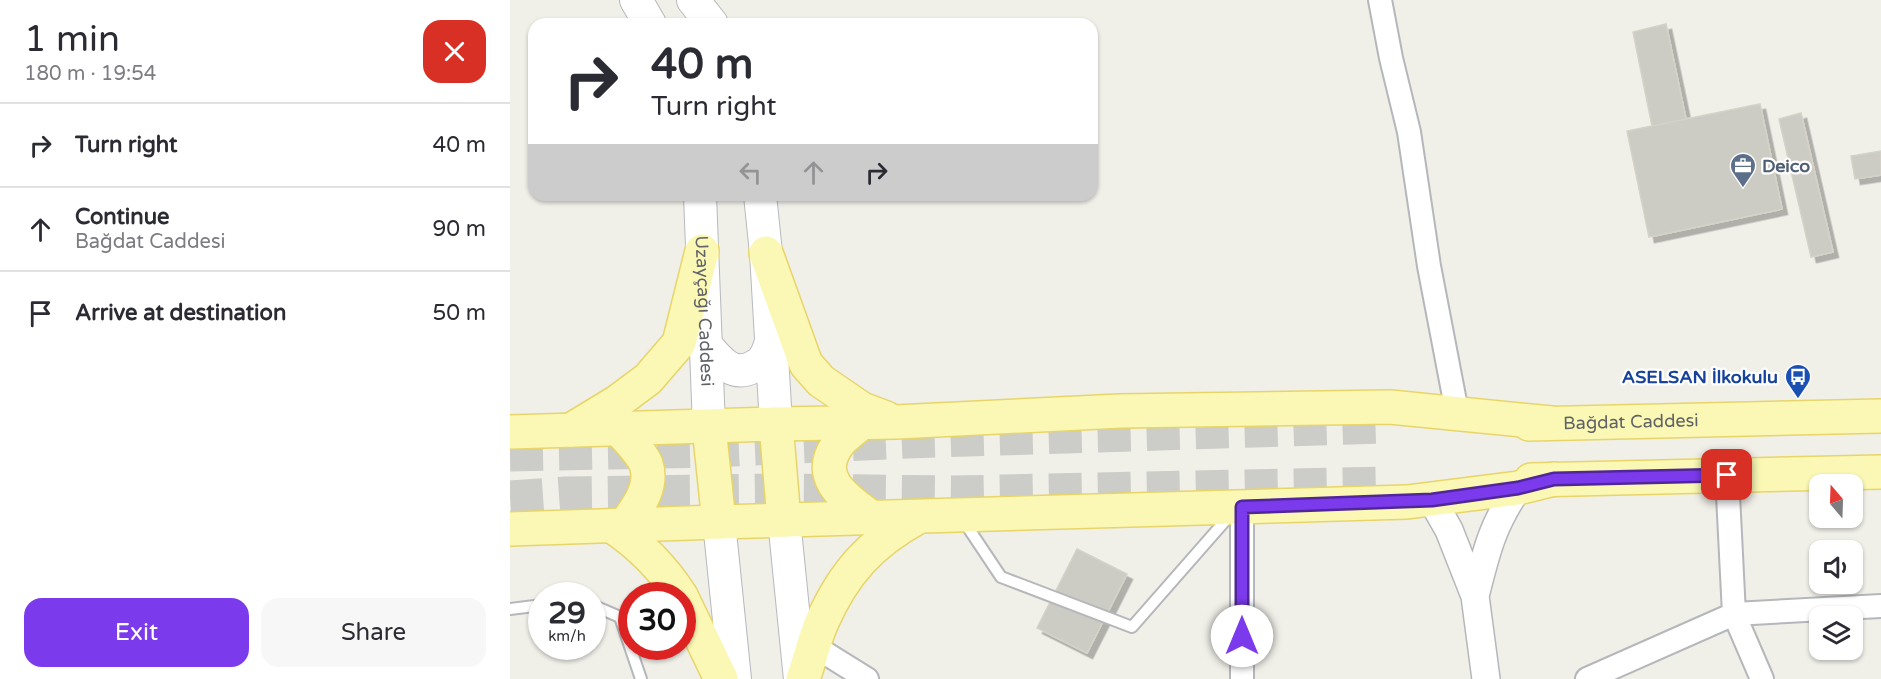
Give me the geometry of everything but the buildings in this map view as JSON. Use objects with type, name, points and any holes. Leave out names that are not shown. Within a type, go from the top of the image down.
[{"type":"main road","points":[[636,0],[646,18]]},
{"type":"main road","points":[[693,0],[707,18]]},
{"type":"main road","name":"Uzayçağı Caddesi","points":[[700,201],[709,427]]},
{"type":"main road","points":[[761,201],[784,520],[801,679]]},
{"type":"main road","points":[[571,430],[617,402],[648,379],[679,343],[702,251]]},
{"type":"main road","points":[[766,253],[806,364],[821,381],[861,409],[896,422]]},
{"type":"main road","points":[[706,345],[720,361],[731,369],[740,371],[759,364],[772,340]]},
{"type":"main road","points":[[510,432],[896,422],[1120,411],[1390,407],[1551,423]]},
{"type":"main road","name":"Bağdat Caddesi","points":[[1380,427],[1881,416]]},
{"type":"main road","points":[[862,422],[838,443],[831,458],[831,480],[843,496],[872,518]]},
{"type":"main road","points":[[709,427],[735,679]]},
{"type":"main road","points":[[618,526],[643,499],[647,477],[646,463],[620,429]]},
{"type":"main road","points":[[1389,483],[1881,472]]},
{"type":"main road","points":[[510,529],[1432,500],[1518,488],[1554,479]]},
{"type":"main road","points":[[801,679],[822,622],[842,586],[865,555],[891,532],[920,516]]},
{"type":"main road","points":[[618,526],[649,556],[670,582]]},
{"type":"main road","points":[[696,626],[722,679]]},
{"type":"street","points":[[1380,0],[1409,132],[1430,266],[1457,412]]},
{"type":"street","points":[[1727,475],[1734,614],[1762,679]]},
{"type":"street","points":[[1475,596],[1487,546],[1498,518],[1518,488]]},
{"type":"street","points":[[1432,500],[1449,530],[1475,596],[1485,679]]},
{"type":"street","points":[[1240,507],[1242,679]]},
{"type":"street","points":[[1587,679],[1734,614],[1881,606]]},
{"type":"street","points":[[814,646],[867,679]]},
{"type":"lane","points":[[960,515],[1001,577],[1132,627],[1240,507]]},
{"type":"lane","points":[[510,609],[528,607]]},
{"type":"lane","points":[[606,611],[620,617],[641,679]]},
{"type":"tunnel","points":[[510,455],[710,451],[907,442],[1380,427]]},
{"type":"tunnel","points":[[510,497],[566,493],[776,490],[954,492],[1389,483]]},
{"type":"place","name":"Deico","points":[[1743,189]]},
{"type":"place","name":"ASELSAN İlkokulu","points":[[1798,400]]},
{"type":"route","points":[[1242,636],[1242,507],[1432,500],[1518,488],[1554,479],[1727,475]]}]
